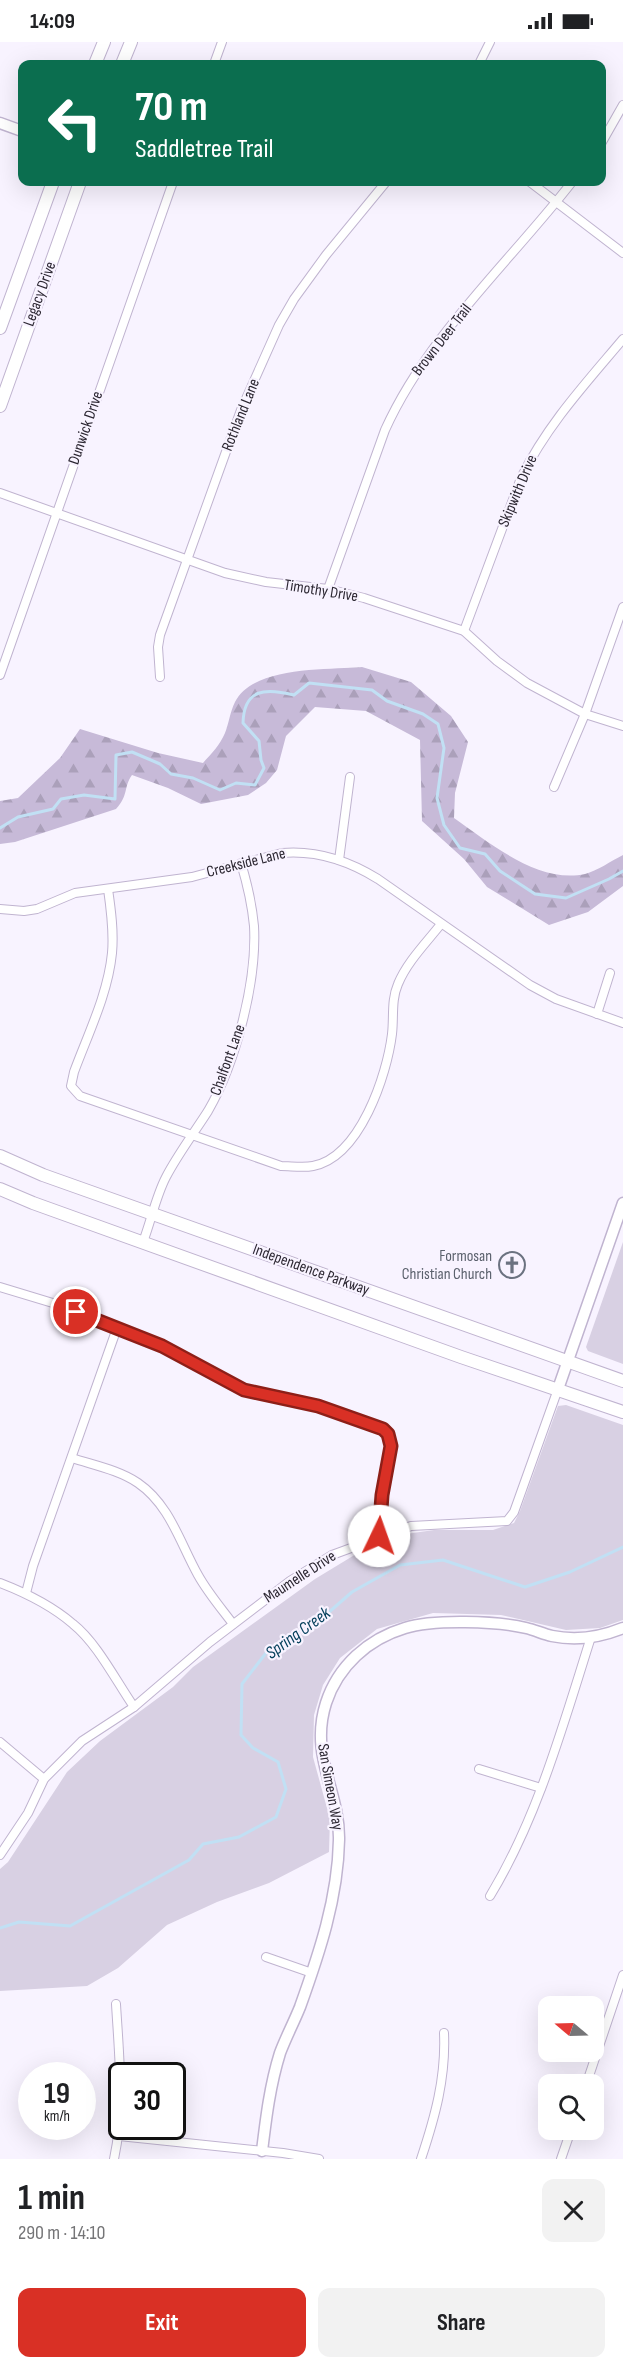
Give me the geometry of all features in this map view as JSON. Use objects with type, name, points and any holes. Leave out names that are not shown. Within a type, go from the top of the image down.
[{"type":"main road","points":[[97,60],[104,42]]},
{"type":"main road","points":[[123,60],[130,42]]},
{"type":"main road","name":"Legacy Drive","points":[[0,328],[52,186]]},
{"type":"main road","name":"Legacy Drive","points":[[0,406],[79,186]]},
{"type":"main road","name":"Independence Parkway","points":[[0,1156],[43,1175],[623,1381]]},
{"type":"main road","name":"Independence Parkway","points":[[0,1189],[33,1203],[623,1412]]},
{"type":"street","points":[[215,60],[222,42]]},
{"type":"street","points":[[481,60],[490,42]]},
{"type":"street","points":[[606,135],[623,105]]},
{"type":"street","points":[[0,123],[18,130]]},
{"type":"street","name":"Dunwick Drive","points":[[0,675],[172,186]]},
{"type":"street","name":"Rothland Lane","points":[[160,676],[158,646],[160,635],[241,410],[279,324],[326,255],[383,186]]},
{"type":"street","points":[[535,186],[623,253]]},
{"type":"street","name":"Brown Deer Trail","points":[[328,589],[384,430],[423,360],[569,186]]},
{"type":"street","name":"Skipwith Drive","points":[[464,631],[521,477],[531,458],[557,417],[623,339]]},
{"type":"street","name":"Timothy Drive","points":[[0,493],[186,560],[243,578],[328,589],[364,598],[464,631],[496,661],[525,681],[585,714],[623,726]]},
{"type":"street","points":[[554,787],[585,714],[623,607]]},
{"type":"street","points":[[339,860],[350,777]]},
{"type":"street","name":"Creekside Lane","points":[[0,909],[24,911],[37,909],[75,893],[192,877],[268,855],[297,852],[352,864],[378,879],[530,985],[556,999],[623,1023]]},
{"type":"street","name":"Chalfont Lane","points":[[143,1242],[165,1179],[208,1110],[222,1081],[243,1018],[253,958],[254,926],[250,897],[241,863]]},
{"type":"street","points":[[108,889],[112,926],[108,978],[71,1086],[80,1096],[281,1166],[314,1166],[333,1157],[356,1132],[372,1106],[387,1064],[392,1032],[392,1011],[398,984],[441,924]]},
{"type":"street","points":[[597,1014],[610,973]]},
{"type":"street","name":"Maumelle Drive","points":[[0,1855],[28,1813],[44,1779],[82,1741],[134,1707],[233,1624],[316,1564],[349,1547],[411,1526],[507,1521],[514,1512],[623,1203]]},
{"type":"street","points":[[0,1287],[56,1304],[162,1346],[244,1390],[318,1406],[383,1429],[388,1434],[391,1446],[382,1495],[379,1536]]},
{"type":"street","points":[[26,1593],[33,1566],[117,1328]]},
{"type":"street","points":[[72,1458],[123,1475],[137,1482],[154,1497],[171,1518],[207,1590],[233,1624]]},
{"type":"street","points":[[0,1583],[26,1593],[73,1623],[86,1637],[134,1707]]},
{"type":"street","name":"San Simeon Way","points":[[261,2155],[268,2106],[280,2053],[323,1938],[339,1851],[338,1821],[320,1746],[324,1711],[331,1689],[340,1674],[368,1646],[390,1633],[408,1627],[436,1623],[499,1624],[526,1628],[553,1636],[591,1637],[623,1628]]},
{"type":"street","points":[[490,1896],[512,1857],[541,1788],[591,1637]]},
{"type":"street","points":[[0,1742],[44,1779]]},
{"type":"street","points":[[479,1769],[541,1788]]},
{"type":"street","points":[[266,1957],[312,1972]]},
{"type":"street","points":[[590,2074],[623,1975]]},
{"type":"street","points":[[117,2004],[119,2062]]},
{"type":"street","points":[[421,2159],[441,2090],[445,2051],[444,2033]]},
{"type":"street","points":[[114,2159],[118,2140]]},
{"type":"street","points":[[149,2140],[261,2155],[319,2159]]},
{"type":"street","points":[[561,2159],[568,2140]]},
{"type":"shaded area","points":[[623,1242],[623,1364],[588,1351],[586,1347]]},
{"type":"shaded area","points":[[566,1405],[623,1425],[623,1620],[600,1628],[566,1630],[501,1615],[433,1613],[377,1629],[340,1658],[323,1685],[314,1715],[313,1757],[330,1819],[329,1852],[269,1883],[217,1902],[167,1925],[118,1968],[87,1986],[0,1991],[0,1869],[8,1862],[67,1772],[100,1741],[173,1687],[193,1667],[315,1579],[371,1545],[406,1534],[434,1530],[493,1530],[514,1523],[558,1406]]},
{"type":"green space","points":[[362,667],[411,682],[451,716],[468,742],[455,793],[454,818],[515,859],[550,873],[585,874],[623,855],[623,886],[588,912],[549,925],[487,887],[464,859],[422,821],[420,740],[366,711],[315,707],[286,736],[277,770],[266,783],[248,795],[201,804],[168,788],[132,775],[123,800],[116,809],[15,842],[0,844],[0,801],[18,798],[60,758],[80,729],[158,753],[203,763],[223,737],[235,702],[244,690],[274,676],[292,672]]},
{"type":"waterway","points":[[0,828],[18,817],[53,809],[61,799],[84,795],[115,799],[116,755],[132,752],[160,764],[171,774],[193,778],[220,790],[236,783],[255,785],[264,768],[259,741],[243,723],[247,703],[258,693],[274,692],[294,695],[309,683],[372,690],[387,701],[423,714],[438,724],[444,748],[437,798],[444,825],[460,848],[485,854],[500,871],[535,894],[566,898],[623,871]]},
{"type":"waterway","name":"Spring Creek","points":[[0,1928],[19,1922],[70,1926],[189,1860],[203,1844],[239,1837],[276,1817],[286,1789],[278,1762],[253,1748],[241,1735],[242,1684],[266,1653],[328,1613],[352,1592],[400,1565],[443,1560],[525,1587],[570,1572],[623,1547]]},
{"type":"place","name":"Formosan Christian Church","points":[[512,1265]]},
{"type":"route","points":[[76,1312],[162,1346],[244,1390],[318,1406],[383,1429],[391,1440],[391,1446],[382,1495],[379,1536]]}]
